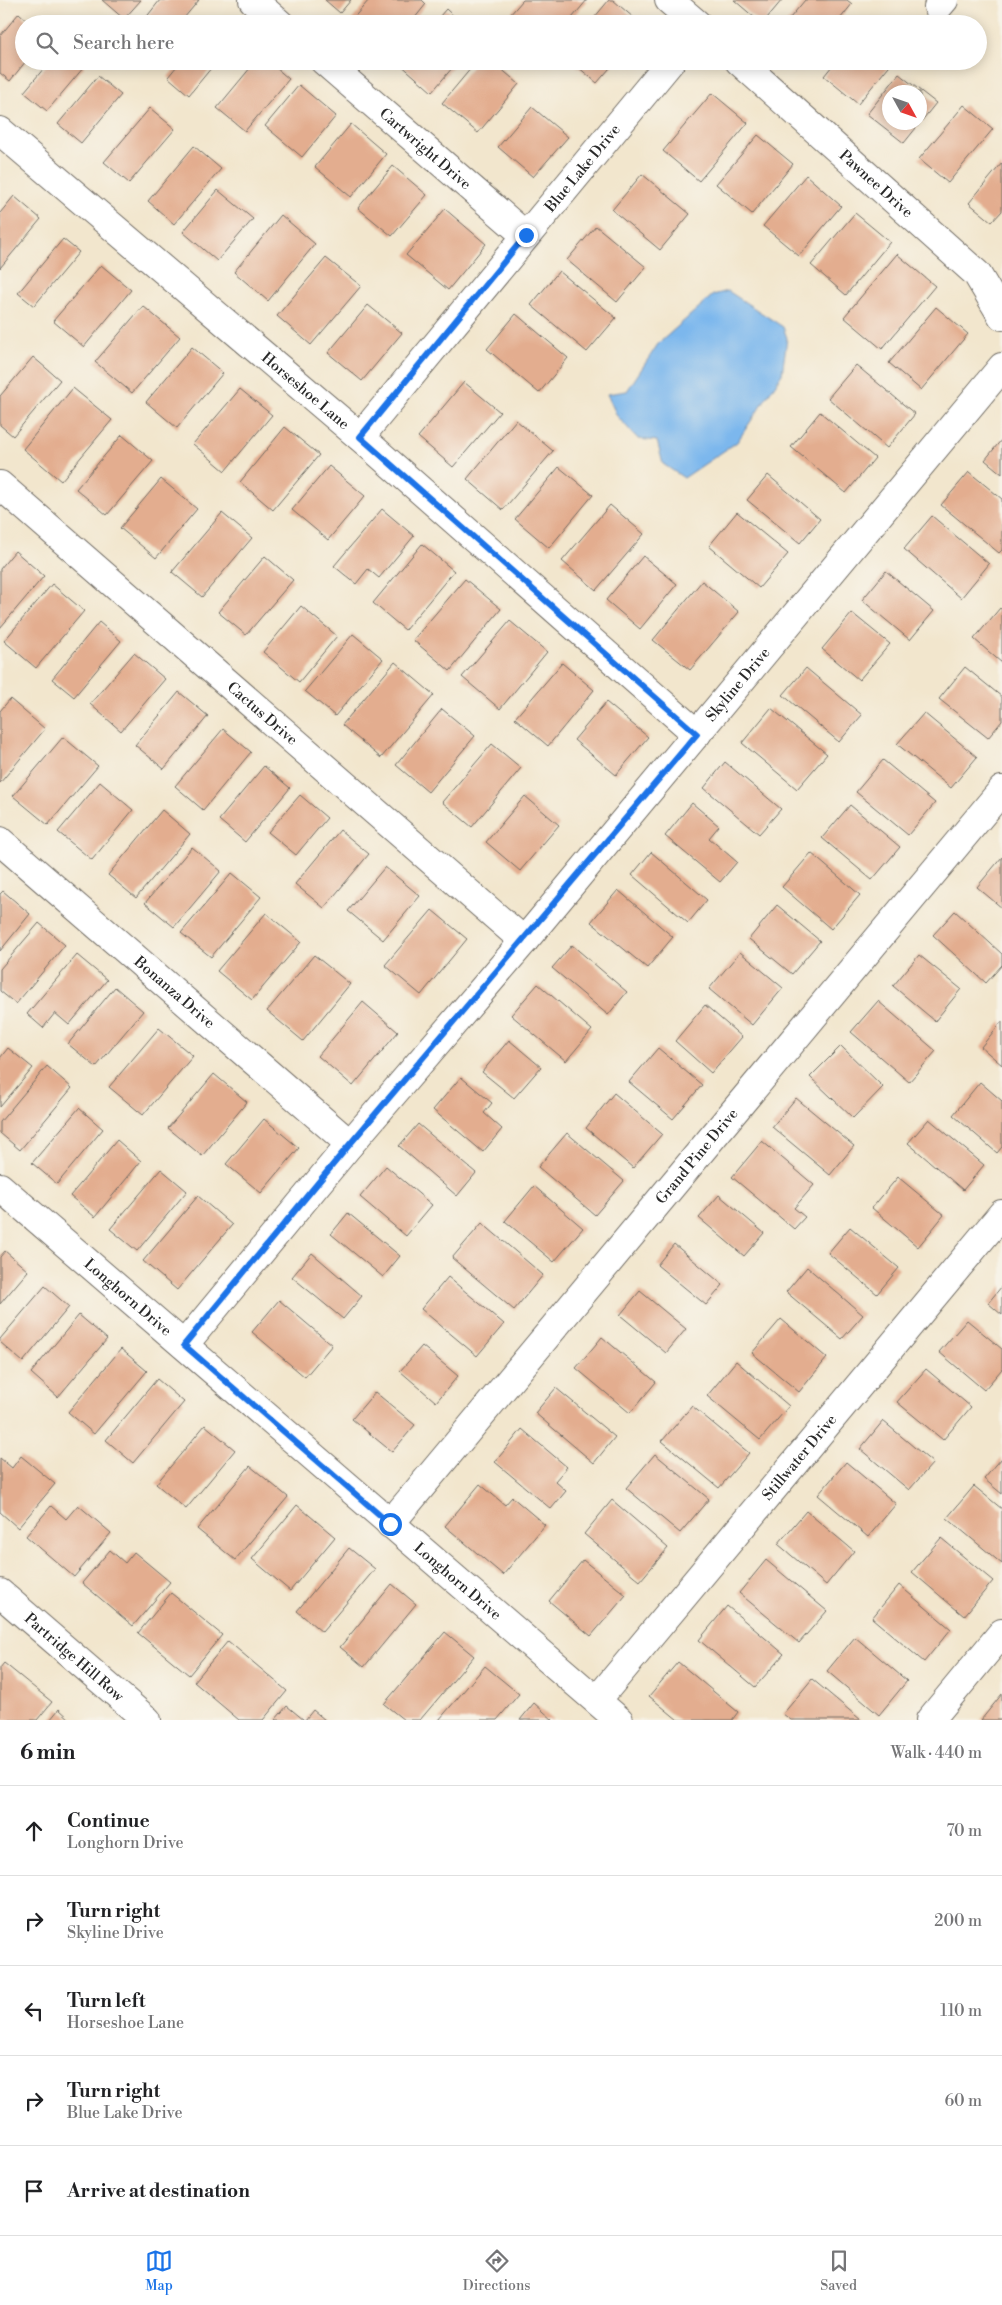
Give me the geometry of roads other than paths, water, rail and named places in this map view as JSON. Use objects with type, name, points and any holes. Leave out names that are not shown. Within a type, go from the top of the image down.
[{"type":"street","points":[[253,0],[270,15]]},
{"type":"street","points":[[669,0],[686,15]]},
{"type":"street","name":"Cartwright Drive","points":[[334,70],[526,235]]},
{"type":"street","name":"Blue Lake Drive","points":[[360,437],[663,70]]},
{"type":"street","name":"Pawnee Drive","points":[[749,70],[977,274],[1002,316]]},
{"type":"street","name":"Horseshoe Lane","points":[[0,131],[360,437],[697,734]]},
{"type":"street","name":"Skyline Drive","points":[[184,1345],[350,1144],[697,734],[1002,367]]},
{"type":"street","name":"Cactus Drive","points":[[0,485],[524,940]]},
{"type":"street","name":"Grand Pine Drive","points":[[390,1524],[1002,790]]},
{"type":"street","name":"Bonanza Drive","points":[[0,840],[350,1144]]},
{"type":"street","name":"Longhorn Drive","points":[[0,1187],[619,1720]]},
{"type":"street","name":"Stillwater Drive","points":[[597,1700],[1002,1214]]},
{"type":"street","name":"Partridge Hill Row","points":[[0,1593],[147,1720]]},
{"type":"street","points":[[930,1720],[1002,1633]]},
{"type":"water","points":[[728,291],[783,327],[787,338],[782,374],[737,442],[684,478],[663,464],[657,441],[638,439],[617,416],[607,394],[627,391],[658,344],[713,295]]}]
